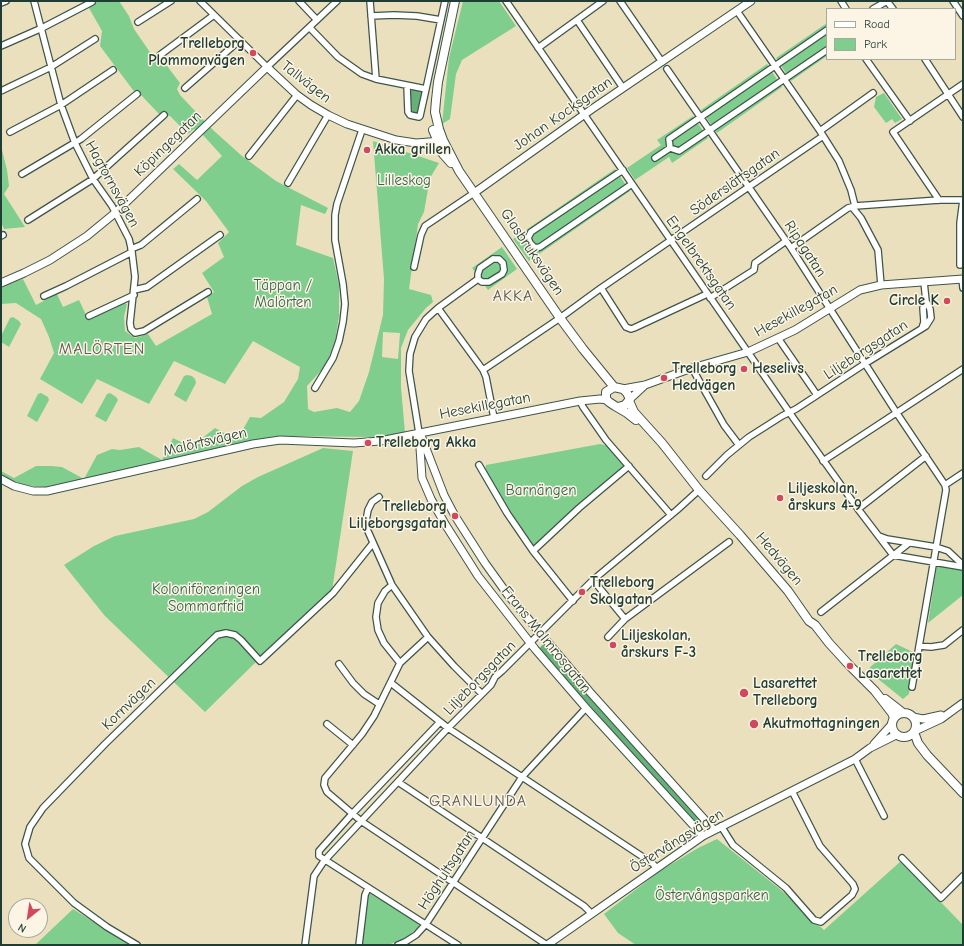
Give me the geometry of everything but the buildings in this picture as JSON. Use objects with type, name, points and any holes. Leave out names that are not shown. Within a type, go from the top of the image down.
[{"type":"main road","name":"Glasbruksvägen","points":[[452,1],[432,92],[432,123],[440,141],[459,171],[612,392]]},
{"type":"main road","name":"Glasbruksvägen","points":[[440,141],[436,100],[439,74],[455,1]]},
{"type":"main road","name":"Hedvägen","points":[[662,443],[618,407],[612,392],[627,394],[634,412],[662,443],[699,490],[779,580],[810,621],[840,656],[875,691],[892,712],[893,730],[900,736]]},
{"type":"main road","points":[[618,407],[625,406],[629,400]]},
{"type":"main road","name":"Hedvägen","points":[[875,691],[903,713],[913,717]]},
{"type":"main road","points":[[893,721],[903,713]]},
{"type":"main road","points":[[913,717],[916,724],[915,732],[918,743],[927,754],[962,788]]},
{"type":"main road","points":[[900,736],[908,737],[915,732]]},
{"type":"main road","points":[[900,736],[927,754]]},
{"type":"street","points":[[1,3],[6,1]]},
{"type":"street","name":"Hagtornsvägen","points":[[34,1],[61,105],[75,143],[93,179],[115,213],[129,240],[135,277],[130,322],[131,329],[135,334],[144,331],[208,292]]},
{"type":"street","points":[[138,22],[171,1]]},
{"type":"street","points":[[299,1],[317,20]]},
{"type":"street","name":"Köpingegatan","points":[[1,283],[24,274],[69,249],[115,213],[337,1]]},
{"type":"street","points":[[370,1],[376,79]]},
{"type":"street","points":[[407,86],[408,112],[410,115],[419,117],[445,1]]},
{"type":"street","name":"Engelbrektsgatan","points":[[506,1],[789,413],[893,555]]},
{"type":"street","points":[[538,48],[603,1]]},
{"type":"street","points":[[620,1],[662,62]]},
{"type":"street","name":"Johan Kocksgatan","points":[[414,267],[421,234],[425,226],[585,114],[751,1]]},
{"type":"street","points":[[875,8],[887,1]]},
{"type":"street","points":[[953,1],[963,16]]},
{"type":"street","points":[[1,46],[42,28],[92,2]]},
{"type":"street","name":"Tallvägen","points":[[203,2],[214,15],[297,96],[328,116],[362,130],[396,140],[416,143],[440,141]]},
{"type":"street","points":[[737,11],[838,160],[851,190],[853,207],[861,218],[878,250],[881,285]]},
{"type":"street","points":[[160,55],[214,15]]},
{"type":"street","points":[[371,16],[417,16],[441,20]]},
{"type":"street","points":[[577,20],[623,88]]},
{"type":"street","points":[[310,28],[338,57],[362,74],[376,79],[426,89]]},
{"type":"street","points":[[670,148],[669,139],[826,31]]},
{"type":"street","points":[[1,91],[51,67],[96,39]]},
{"type":"street","points":[[185,88],[240,40]]},
{"type":"street","points":[[670,148],[679,151],[826,51]]},
{"type":"street","points":[[867,60],[910,120]]},
{"type":"street","points":[[927,60],[963,117]]},
{"type":"street","name":"Ripagatan","points":[[667,69],[791,248],[896,412],[945,485]]},
{"type":"street","points":[[10,132],[61,105],[113,70]]},
{"type":"street","points":[[939,200],[893,132],[963,84]]},
{"type":"street","name":"Söderslättsgatan","points":[[483,370],[749,186],[873,93]]},
{"type":"street","points":[[22,174],[81,139],[137,94]]},
{"type":"street","points":[[249,156],[297,96]]},
{"type":"street","points":[[28,220],[93,179],[164,115]]},
{"type":"street","points":[[288,183],[328,116]]},
{"type":"street","points":[[315,388],[333,358],[339,341],[343,322],[345,304],[335,240],[335,215],[337,204],[362,130]]},
{"type":"street","points":[[655,158],[670,148]]},
{"type":"street","points":[[623,170],[531,232],[528,238],[530,243],[535,248],[540,248],[632,184]]},
{"type":"street","points":[[44,296],[72,283],[141,245],[197,199]]},
{"type":"street","points":[[791,248],[853,207],[939,200],[963,200],[960,223],[960,265]]},
{"type":"street","points":[[861,218],[865,205]]},
{"type":"street","points":[[89,316],[134,292],[147,287],[220,234]]},
{"type":"street","points":[[601,288],[626,327],[630,329],[634,328],[709,296],[754,270],[755,263],[786,241]]},
{"type":"street","points":[[493,259],[499,259],[503,263],[504,270],[502,274],[489,282],[482,282],[478,279],[480,268],[493,259]]},
{"type":"street","name":"Frans Malmrosgatan","points":[[478,279],[438,308],[426,319],[415,336],[410,354],[409,371],[419,433],[422,478],[431,499],[458,546],[478,576],[530,644],[586,708],[703,836]]},
{"type":"street","points":[[962,279],[963,288]]},
{"type":"street","name":"Hesekillegatan","points":[[419,433],[580,401],[600,393],[645,385],[692,368],[748,352],[795,330],[860,290],[881,285],[962,279]]},
{"type":"street","name":"Liljeborgsgatan","points":[[706,476],[738,445],[749,437],[817,396],[922,328],[924,322],[923,308],[926,301],[924,282]]},
{"type":"street","points":[[438,308],[483,370],[486,377],[494,418]]},
{"type":"street","points":[[778,338],[817,396]]},
{"type":"street","points":[[692,368],[712,404],[738,445]]},
{"type":"street","points":[[823,461],[963,369]]},
{"type":"street","name":"Hesekillegatan","points":[[629,400],[645,385]]},
{"type":"street","points":[[580,401],[606,440],[671,514]]},
{"type":"street","name":"Frans Malmrosgatan","points":[[419,433],[444,495],[463,530],[504,589],[589,691],[714,830]]},
{"type":"street","name":"Malörtsvägen","points":[[1,479],[14,486],[33,491],[47,491],[253,444],[280,440],[368,443],[419,433]]},
{"type":"street","points":[[858,509],[926,456]]},
{"type":"street","points":[[479,465],[507,513],[533,551],[573,600]]},
{"type":"street","points":[[533,551],[579,508],[629,466]]},
{"type":"street","points":[[912,686],[946,490],[945,485],[963,473]]},
{"type":"street","name":"Liljeborgsgatan","points":[[305,945],[314,876],[324,861],[448,728],[491,685],[495,677],[593,580],[699,490]]},
{"type":"street","points":[[379,497],[372,502],[370,506],[366,521],[367,529],[392,585],[428,637],[482,694]]},
{"type":"street","points":[[879,536],[887,539],[936,547],[948,551],[963,566]]},
{"type":"street","points":[[608,638],[625,619],[729,542]]},
{"type":"street","name":"Kornvägen","points":[[137,945],[107,927],[74,904],[29,858],[25,844],[30,827],[43,808],[105,744],[217,635],[226,633],[235,635],[260,661],[332,593],[373,543]]},
{"type":"street","points":[[820,612],[909,543]]},
{"type":"street","points":[[893,555],[963,566]]},
{"type":"street","points":[[593,580],[625,619]]},
{"type":"street","points":[[392,585],[385,592],[378,603],[376,617],[378,630],[384,642],[400,663]]},
{"type":"street","points":[[919,646],[931,647],[944,645],[963,630]]},
{"type":"street","points":[[428,637],[400,663],[374,716],[354,745],[325,778],[324,785],[327,792],[361,821],[547,945]]},
{"type":"street","points":[[339,664],[353,683],[364,694],[379,704]]},
{"type":"street","points":[[391,683],[448,728],[656,867]]},
{"type":"street","points":[[915,732],[941,719],[963,703]]},
{"type":"street","name":"Höghultsgatan","points":[[398,945],[416,935],[426,924],[522,777],[586,708]]},
{"type":"street","points":[[913,717],[929,719],[954,710]]},
{"type":"street","name":"Östervångsvägen","points":[[547,945],[656,867],[703,836],[856,759],[870,748],[893,721]]},
{"type":"street","name":"Liljeborgsgatan","points":[[324,861],[319,856],[319,851],[352,814],[440,722]]},
{"type":"street","points":[[327,724],[354,745]]},
{"type":"street","name":"Östervångsvägen","points":[[870,748],[900,736]]},
{"type":"street","points":[[856,759],[884,816]]},
{"type":"street","points":[[398,782],[584,906],[592,913]]},
{"type":"street","points":[[721,826],[733,845],[786,888],[814,920],[818,922],[823,921],[852,895],[855,889],[853,884],[820,846],[792,791]]},
{"type":"street","points":[[902,858],[941,898],[963,876]]},
{"type":"street","points":[[324,861],[458,945]]},
{"type":"street","points":[[359,945],[368,888]]},
{"type":"green space","points":[[92,1],[119,1],[129,16],[134,29],[156,61],[161,58],[180,83],[177,89],[180,95],[213,130],[242,156],[276,181],[328,208],[325,214],[301,205],[296,245],[333,258],[339,285],[339,316],[335,341],[326,365],[307,386],[308,409],[314,412],[337,408],[350,412],[359,401],[369,372],[383,315],[384,279],[373,141],[439,163],[430,178],[424,212],[418,224],[409,289],[431,295],[433,302],[426,308],[408,330],[401,348],[401,387],[405,433],[373,437],[278,436],[250,441],[77,481],[46,487],[23,485],[1,475],[1,471],[14,478],[36,466],[51,466],[62,467],[84,479],[97,455],[112,449],[120,450],[139,447],[162,460],[173,438],[191,447],[215,428],[237,440],[250,417],[261,418],[284,402],[298,379],[300,367],[253,341],[225,384],[174,361],[149,404],[97,379],[82,404],[40,379],[54,353],[49,337],[41,319],[16,303],[1,304],[1,288],[6,286],[6,284],[23,279],[36,305],[57,294],[63,307],[79,300],[88,319],[124,303],[127,304],[124,317],[125,331],[135,338],[148,334],[156,346],[212,314],[207,297],[214,292],[202,273],[224,257],[218,243],[229,232],[206,201],[173,169],[179,164],[197,180],[222,156],[203,135],[194,129],[188,134],[170,116],[159,114],[142,96],[133,90],[100,46],[102,31],[89,8]],"holes":[[[383,332],[400,333],[398,359],[382,357]]]},
{"type":"green space","points":[[463,1],[499,1],[516,26],[462,60],[456,74],[450,119],[442,124],[449,58]]},
{"type":"green space","points":[[826,24],[826,57],[791,81],[776,58]]},
{"type":"green space","points":[[767,64],[782,87],[717,133],[701,110]]},
{"type":"green space","points":[[414,89],[423,92],[419,113],[417,114],[410,112],[409,92]]},
{"type":"green space","points":[[884,93],[902,119],[895,123],[892,119],[886,123],[874,107],[876,97]]},
{"type":"green space","points":[[693,116],[708,138],[672,163],[669,157],[635,180],[627,168],[661,145],[657,140]]},
{"type":"green space","points":[[1,146],[9,186],[4,194],[25,227],[4,229],[1,222]]},
{"type":"green space","points":[[615,169],[630,191],[529,261],[513,239]]},
{"type":"green space","points":[[502,247],[517,269],[488,290],[472,268]]},
{"type":"green space","points":[[13,317],[21,324],[9,347],[1,342],[1,336],[10,318]]},
{"type":"green space","points":[[184,376],[192,376],[196,383],[186,402],[174,395]]},
{"type":"green space","points":[[41,393],[48,397],[49,400],[37,422],[27,416],[38,394]]},
{"type":"green space","points":[[110,393],[118,400],[106,422],[95,416],[107,394]]},
{"type":"green space","name":"Barnängen","points":[[600,444],[609,446],[625,464],[624,467],[579,504],[536,545],[532,546],[485,471],[486,465]]},
{"type":"green space","name":"Koloniföreningen Sommarfrid","points":[[323,448],[353,451],[332,591],[205,712],[105,616],[64,565],[94,546],[115,536],[194,519],[208,512],[242,486],[258,477]]},
{"type":"green space","points":[[937,565],[963,570],[963,595],[928,623]]},
{"type":"green space","points":[[544,643],[705,825],[699,828],[539,649]]},
{"type":"green space","points":[[896,644],[915,653],[909,694],[903,699],[867,670]]},
{"type":"green space","name":"Östervångsparken","points":[[717,839],[781,890],[824,930],[901,861],[963,925],[963,945],[636,945],[618,933],[604,914],[660,871],[698,848]]},
{"type":"green space","points":[[368,894],[371,894],[418,922],[419,926],[406,938],[388,945],[362,945]]},
{"type":"green space","points":[[73,909],[130,945],[35,945],[42,938],[48,938],[48,933]]},
{"type":"place","name":"Trelleborg Plommonvägen","points":[[253,53]]},
{"type":"place","name":"Akka grillen","points":[[367,150]]},
{"type":"place","name":"Circle K","points":[[947,301]]},
{"type":"place","name":"Heselivs","points":[[744,369]]},
{"type":"place","name":"Trelleborg Hedvägen","points":[[664,378]]},
{"type":"place","name":"Trelleborg Akka","points":[[368,443]]},
{"type":"place","name":"Liljeskolan, årskurs 4-9","points":[[780,498]]},
{"type":"place","name":"Trelleborg Liljeborgsgatan","points":[[455,516]]},
{"type":"place","name":"Trelleborg Skolgatan","points":[[582,592]]},
{"type":"place","name":"Liljeskolan, årskurs F-3","points":[[613,645]]},
{"type":"place","name":"Trelleborg Lasarettet","points":[[850,666]]},
{"type":"place","name":"Lasarettet Trelleborg","points":[[744,693]]},
{"type":"place","name":"Akutmottagningen","points":[[754,724]]},
{"type":"district","name":"AKKA","points":[[513,296]]},
{"type":"district","name":"MALÖRTEN","points":[[102,349]]},
{"type":"district","name":"GRANLUNDA","points":[[478,801]]},
{"type":"park label","name":"Lilleskog","points":[[404,181]]},
{"type":"park label","name":"Täppan / Malörten","points":[[283,294]]}]
